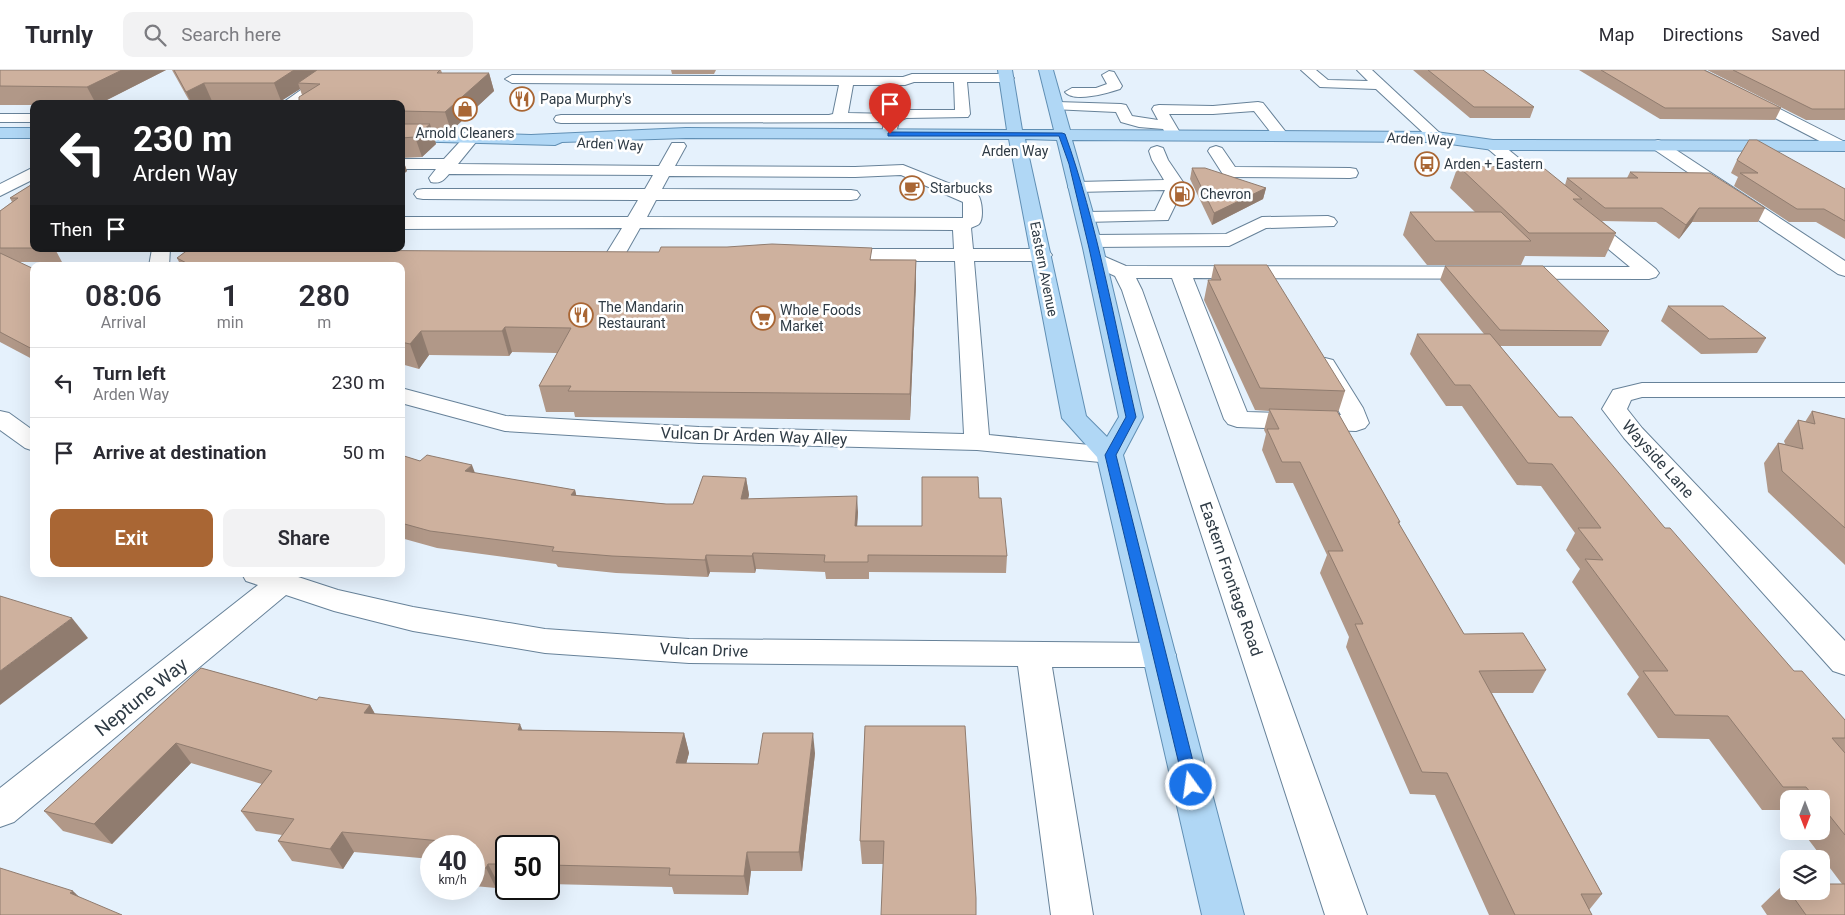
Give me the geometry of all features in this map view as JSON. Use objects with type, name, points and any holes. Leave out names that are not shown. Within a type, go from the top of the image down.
[{"type":"main road","name":"Eastern Avenue","points":[[1006,74],[1004,95],[1042,147],[1077,187],[1094,250],[1131,417],[1110,455],[1074,418],[1042,255],[1042,147],[1055,99],[1046,70]]},
{"type":"main road","name":"Arden Way","points":[[405,136],[536,138],[676,133],[831,124],[890,134],[1042,147],[1168,125],[1252,136],[1436,137],[1493,145],[1843,146]]},
{"type":"main road","points":[[0,133],[30,133]]},
{"type":"main road","name":"Arden Way","points":[[536,138],[608,145],[878,150]]},
{"type":"main road","name":"Arden Way","points":[[1138,151],[1458,151],[1493,145]]},
{"type":"main road","points":[[1110,455],[1223,915]]},
{"type":"street","points":[[294,100],[338,70]]},
{"type":"street","points":[[1308,70],[1325,84],[1380,85]]},
{"type":"street","points":[[1325,84],[1337,75],[1332,70]]},
{"type":"street","points":[[1364,70],[1436,137]]},
{"type":"street","points":[[1693,70],[1843,146]]},
{"type":"street","points":[[512,79],[592,81],[632,75],[905,81],[912,74],[960,78],[1006,74]]},
{"type":"street","points":[[1055,99],[1097,92],[1114,86],[1110,75]]},
{"type":"street","points":[[561,119],[831,124],[892,118],[905,114],[963,114],[960,78]]},
{"type":"street","points":[[536,138],[561,119],[592,81]]},
{"type":"street","points":[[831,124],[847,81]]},
{"type":"street","points":[[962,95],[980,95]]},
{"type":"street","points":[[1055,99],[1121,108],[1124,114],[1168,125]]},
{"type":"street","points":[[1168,125],[1159,109],[1213,110],[1258,106],[1281,136]]},
{"type":"street","points":[[1237,107],[1252,136]]},
{"type":"street","points":[[0,118],[30,118]]},
{"type":"street","points":[[890,134],[892,118]]},
{"type":"street","points":[[405,214],[448,167],[472,137]]},
{"type":"street","points":[[1094,250],[1123,272],[1180,272],[1272,281],[1649,273],[1493,145]]},
{"type":"street","points":[[1658,145],[1845,270]]},
{"type":"street","points":[[616,254],[678,146]]},
{"type":"street","points":[[1157,151],[1176,176]]},
{"type":"street","points":[[1216,151],[1230,172]]},
{"type":"street","points":[[845,224],[858,154]]},
{"type":"street","points":[[1212,172],[1350,173],[1338,159]]},
{"type":"street","points":[[405,164],[448,167],[664,171],[855,172],[903,170],[972,199],[972,221],[962,225],[635,222],[405,223]]},
{"type":"street","points":[[0,192],[30,174]]},
{"type":"street","points":[[1077,187],[1176,176]]},
{"type":"street","points":[[1085,217],[1162,216],[1176,176]]},
{"type":"street","points":[[423,194],[651,193],[851,195]]},
{"type":"street","points":[[1094,250],[1229,240],[1262,223],[1328,222]]},
{"type":"street","points":[[962,225],[977,442]]},
{"type":"street","points":[[596,254],[636,254]]},
{"type":"street","points":[[814,255],[1042,255]]},
{"type":"street","name":"Eastern Frontage Road","points":[[1123,272],[1132,290],[1346,915]]},
{"type":"street","points":[[1180,272],[1237,419],[1356,423],[1351,408],[1314,349]]},
{"type":"street","name":"Wayside Lane","points":[[1845,390],[1642,390],[1622,395],[1614,409],[1633,433],[1845,662]]},
{"type":"street","name":"Vulcan Dr Arden Way Alley","points":[[405,396],[505,423],[699,435],[977,442],[1110,455]]},
{"type":"street","name":"Vulcan Drive","points":[[269,578],[334,600],[413,619],[545,640],[689,651],[1159,655]]},
{"type":"street","name":"Neptune Way","points":[[0,810],[269,578]]},
{"type":"street","points":[[1033,654],[1072,915]]},
{"type":"building","points":[[0,70],[122,70],[87,87],[0,86]]},
{"type":"building","points":[[174,70],[294,70],[274,83],[204,83],[186,92]]},
{"type":"building","points":[[317,70],[440,70],[437,73],[489,73],[445,112],[405,111],[405,100],[299,100],[299,97],[320,84],[298,83]]},
{"type":"building","points":[[1428,70],[1483,70],[1534,107],[1474,107]]},
{"type":"building","points":[[1601,70],[1704,70],[1781,108],[1665,108]]},
{"type":"building","points":[[1733,70],[1845,70],[1845,109],[1812,109]]},
{"type":"building","points":[[405,124],[430,124],[415,137],[405,138]]},
{"type":"building","points":[[1749,140],[1757,140],[1845,189],[1845,221],[1824,209],[1797,209],[1740,173],[1758,173],[1737,160]]},
{"type":"building","points":[[1458,166],[1534,167],[1545,169],[1582,199],[1573,199],[1616,233],[1529,233]]},
{"type":"building","points":[[1192,168],[1205,168],[1266,188],[1214,213]]},
{"type":"building","points":[[1630,172],[1710,173],[1765,208],[1699,208],[1686,225],[1662,208],[1605,208],[1567,178],[1638,178]]},
{"type":"building","points":[[30,186],[30,248],[0,248],[0,211],[18,198],[10,198]]},
{"type":"building","points":[[1410,212],[1501,212],[1531,241],[1435,241]]},
{"type":"building","points":[[772,244],[872,248],[870,260],[916,260],[910,394],[568,391],[571,386],[539,386],[571,328],[505,327],[502,331],[421,331],[410,344],[405,343],[405,262],[184,262],[177,258],[185,252],[659,252],[661,247],[727,247]]},
{"type":"building","points":[[0,253],[30,267],[30,348],[0,332]]},
{"type":"building","points":[[1214,265],[1267,265],[1345,391],[1260,388],[1208,280],[1221,280]]},
{"type":"building","points":[[1445,266],[1543,266],[1609,331],[1500,330]]},
{"type":"building","points":[[1668,306],[1723,306],[1766,338],[1709,339]]},
{"type":"building","points":[[1417,334],[1490,334],[1559,417],[1572,417],[1665,528],[1670,528],[1794,671],[1802,671],[1845,720],[1845,738],[1832,738],[1845,753],[1845,835],[1830,816],[1830,790],[1783,787],[1728,716],[1675,715],[1643,671],[1668,671],[1585,559],[1603,560],[1578,528],[1601,528],[1552,464],[1528,463],[1470,385],[1455,385]]},
{"type":"building","points":[[1269,409],[1337,411],[1400,522],[1398,522],[1464,634],[1523,633],[1546,670],[1479,671],[1602,894],[1581,894],[1592,915],[1515,915],[1447,773],[1422,772],[1355,624],[1363,624],[1328,551],[1343,551],[1300,462],[1282,462],[1267,429],[1279,429]]},
{"type":"building","points":[[1812,411],[1845,419],[1845,528],[1782,471],[1778,443],[1803,449],[1798,420],[1815,424]]},
{"type":"building","points":[[427,455],[472,465],[465,471],[575,490],[571,495],[666,504],[693,504],[703,476],[746,478],[741,499],[857,496],[855,526],[922,526],[922,477],[978,477],[979,498],[1001,498],[1007,556],[868,555],[868,562],[824,562],[825,555],[753,553],[752,556],[706,555],[705,560],[612,556],[552,551],[554,547],[430,531],[405,524],[405,456],[420,461]]},
{"type":"building","points":[[0,596],[72,618],[0,671]]},
{"type":"building","points":[[201,668],[317,700],[319,697],[370,705],[364,713],[520,724],[518,730],[684,733],[676,763],[758,764],[763,733],[813,733],[799,852],[747,852],[744,876],[669,875],[670,868],[560,865],[560,835],[495,835],[495,864],[488,864],[486,868],[485,835],[420,835],[420,839],[342,832],[330,849],[278,841],[294,819],[241,811],[272,771],[176,743],[94,824],[44,811]]},
{"type":"building","points":[[865,726],[965,726],[976,915],[881,915],[884,841],[860,841]]},
{"type":"building","points":[[0,868],[73,891],[70,893],[122,915],[0,915]]},
{"type":"building","points":[[1830,884],[1845,884],[1845,915],[1806,915],[1795,900],[1830,900]]},
{"type":"place","name":"Papa Murphy's","points":[[522,99]]},
{"type":"place","name":"Arnold Cleaners","points":[[465,109]]},
{"type":"place","name":"Arden + Eastern","points":[[1427,164]]},
{"type":"place","name":"Starbucks","points":[[912,188]]},
{"type":"place","name":"Chevron","points":[[1182,194]]},
{"type":"place","name":"The Mandarin Restaurant","points":[[581,315]]},
{"type":"place","name":"Whole Foods Market","points":[[763,318]]},
{"type":"route","points":[[890,134],[1062,134],[1072,164],[1088,227],[1131,417],[1110,455],[1191,785]]}]
